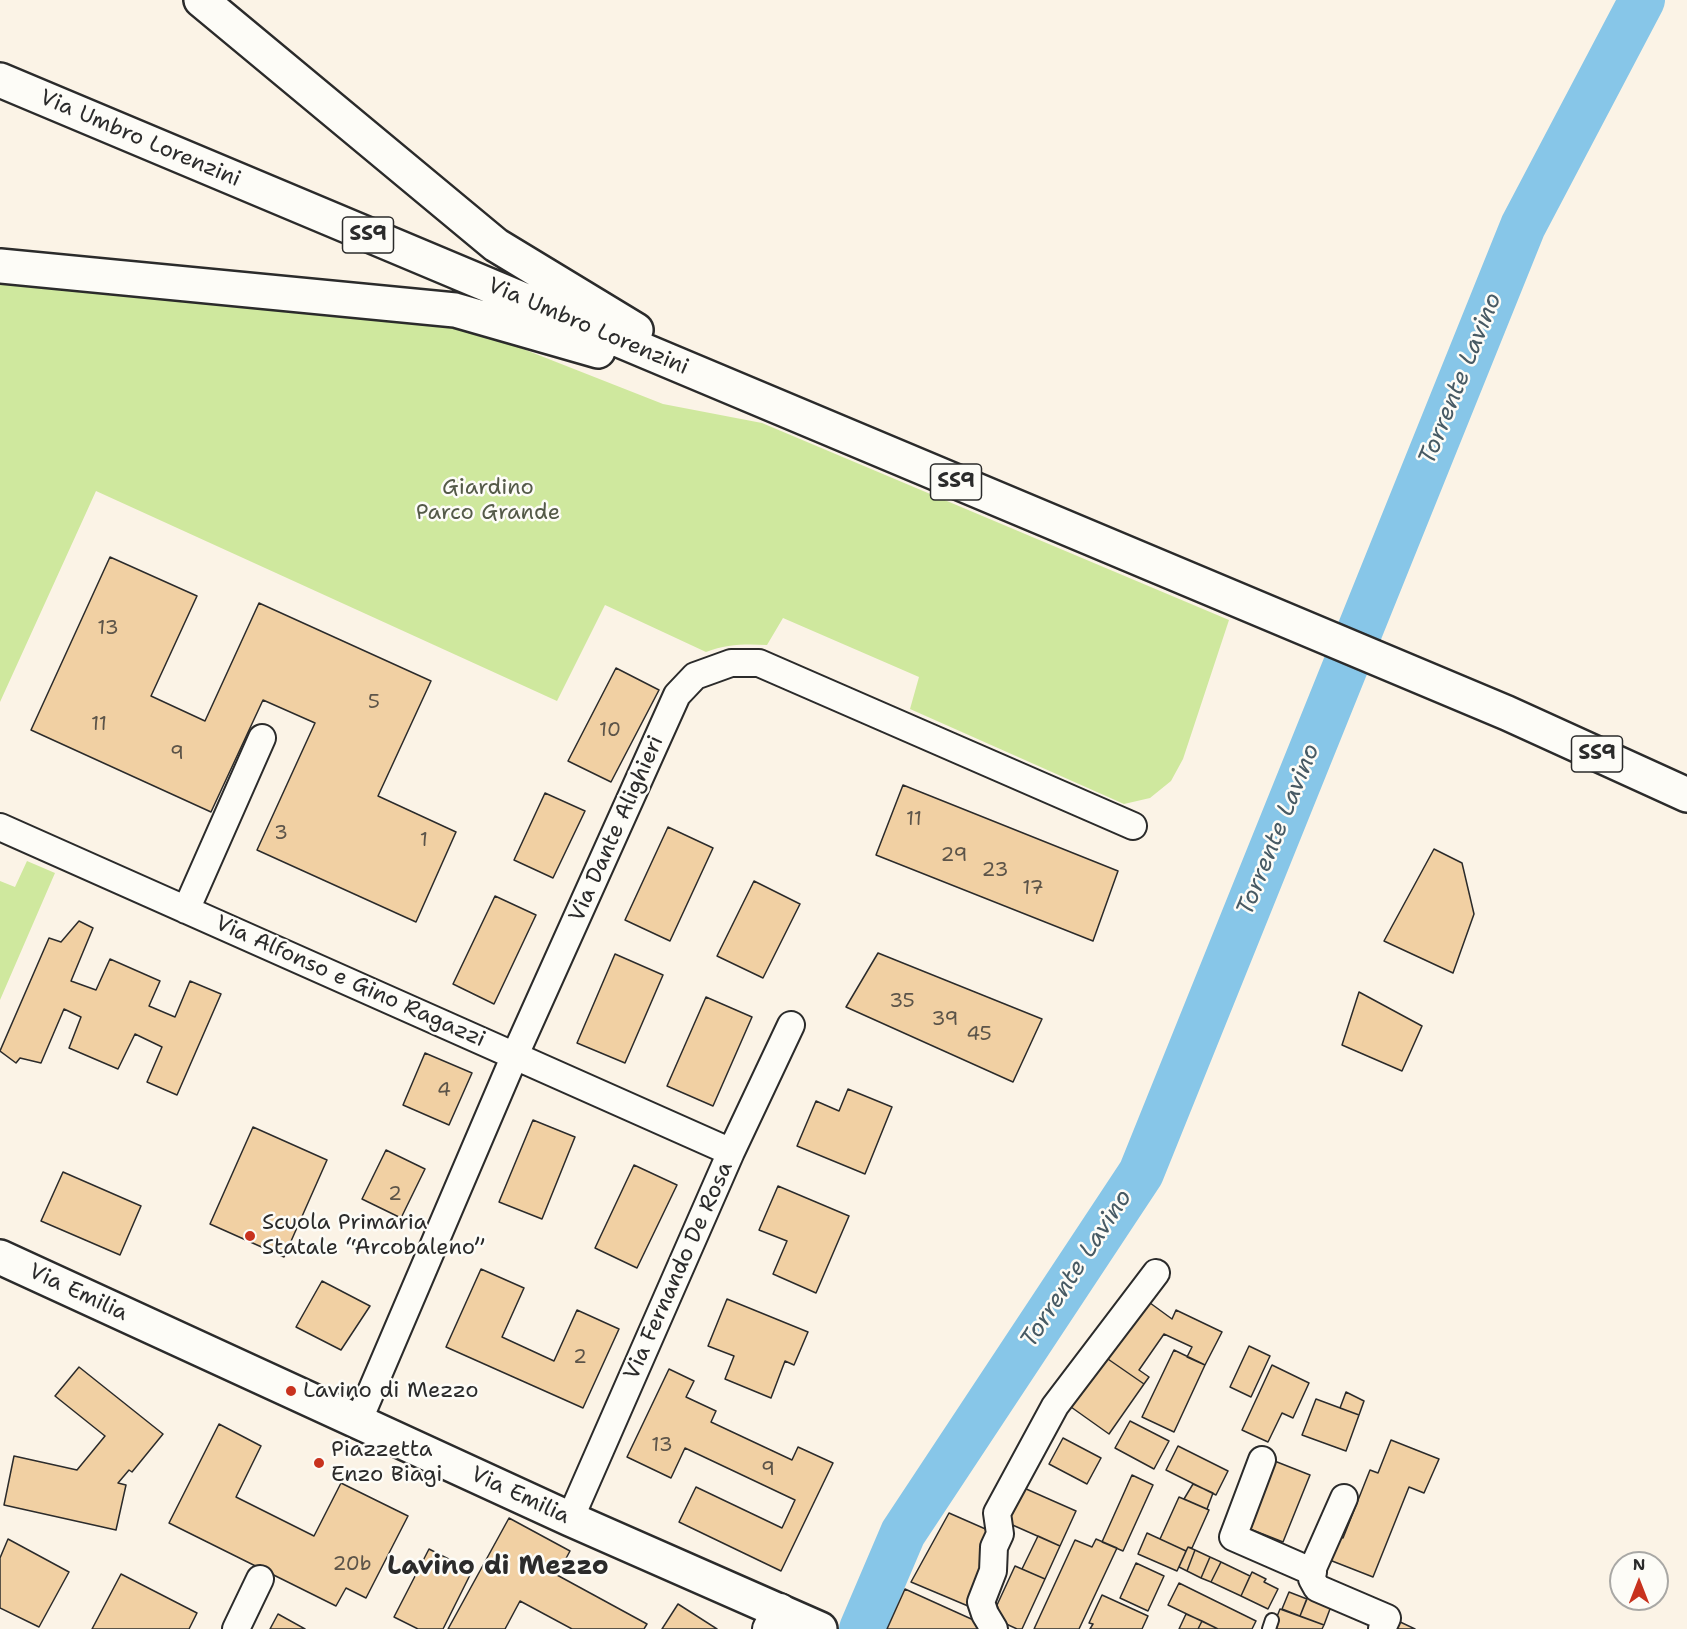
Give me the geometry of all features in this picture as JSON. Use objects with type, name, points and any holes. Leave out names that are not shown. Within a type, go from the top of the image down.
[{"type":"main road","points":[[201,0],[496,245],[735,389]]},
{"type":"main road","name":"Via Umbro Lorenzini","points":[[0,80],[1507,713],[1687,795]]},
{"type":"main road","points":[[0,266],[455,310],[735,389]]},
{"type":"main road","name":"Via Emilia","points":[[0,1257],[792,1622]]},
{"type":"street","name":"Via Dante Alighieri","points":[[358,1422],[514,1055],[677,695],[695,676],[731,663],[759,663],[1133,826]]},
{"type":"street","name":"Via Alfonso e Gino Ragazzi","points":[[186,910],[262,738]]},
{"type":"street","name":"Via Alfonso e Gino Ragazzi","points":[[0,827],[731,1152]]},
{"type":"street","name":"Via Fernando De Rosa","points":[[570,1519],[731,1152],[791,1025]]},
{"type":"street","points":[[994,1629],[981,1602],[993,1571],[994,1547],[1000,1534],[997,1513],[1055,1406],[1156,1273]]},
{"type":"street","points":[[1262,1460],[1233,1537],[1312,1572]]},
{"type":"street","points":[[1344,1498],[1312,1572],[1312,1579],[1317,1588],[1387,1618],[1382,1629]]},
{"type":"street","points":[[236,1629],[260,1579]]},
{"type":"green space","name":"Giardino Parco Grande","points":[[0,273],[403,315],[485,334],[663,404],[762,423],[1229,620],[1183,759],[1171,781],[1150,798],[1124,804],[910,709],[919,677],[783,618],[767,645],[736,645],[706,652],[605,605],[557,701],[96,491],[0,702]]},
{"type":"green space","points":[[27,861],[55,873],[0,1000],[0,881],[15,887]]},
{"type":"building","points":[[110,557],[197,596],[151,696],[205,721],[259,603],[431,681],[378,796],[456,832],[416,922],[257,850],[315,723],[263,700],[211,812],[31,730]]},
{"type":"building","points":[[616,668],[659,690],[611,782],[568,761]]},
{"type":"building","points":[[903,785],[1118,871],[1093,941],[876,855]]},
{"type":"building","points":[[545,793],[585,811],[553,878],[514,860]]},
{"type":"building","points":[[668,827],[713,848],[670,941],[625,920]]},
{"type":"building","points":[[1434,849],[1462,863],[1474,914],[1453,973],[1384,941]]},
{"type":"building","points":[[754,881],[800,904],[763,978],[717,956]]},
{"type":"building","points":[[495,896],[536,915],[494,1004],[453,984]]},
{"type":"building","points":[[79,921],[93,928],[71,981],[96,990],[110,959],[160,981],[149,1006],[175,1017],[190,981],[221,994],[177,1095],[147,1082],[162,1047],[135,1034],[118,1069],[69,1048],[81,1017],[64,1009],[41,1063],[20,1058],[16,1063],[0,1051],[49,938],[61,942]]},
{"type":"building","points":[[878,953],[1042,1019],[1013,1082],[846,1007]]},
{"type":"building","points":[[615,954],[663,975],[625,1063],[577,1043]]},
{"type":"building","points":[[1359,992],[1422,1026],[1402,1071],[1342,1045]]},
{"type":"building","points":[[706,997],[752,1017],[713,1106],[667,1086]]},
{"type":"building","points":[[425,1053],[472,1073],[449,1125],[403,1105]]},
{"type":"building","points":[[848,1089],[892,1107],[865,1174],[797,1146],[816,1101],[839,1111]]},
{"type":"building","points":[[533,1120],[575,1137],[542,1219],[499,1202]]},
{"type":"building","points":[[253,1127],[327,1160],[284,1257],[210,1224]]},
{"type":"building","points":[[386,1150],[425,1169],[401,1218],[362,1199]]},
{"type":"building","points":[[634,1165],[677,1185],[637,1268],[595,1248]]},
{"type":"building","points":[[63,1172],[141,1206],[120,1255],[41,1221]]},
{"type":"building","points":[[778,1186],[849,1216],[816,1293],[773,1274],[787,1241],[759,1230]]},
{"type":"building","points":[[481,1269],[524,1288],[502,1337],[554,1361],[577,1310],[619,1329],[583,1408],[446,1347]]},
{"type":"building","points":[[322,1281],[370,1306],[341,1350],[296,1327]]},
{"type":"building","points":[[727,1299],[808,1332],[794,1365],[785,1361],[771,1398],[725,1379],[734,1356],[708,1346]]},
{"type":"building","points":[[1146,1300],[1172,1319],[1176,1310],[1222,1332],[1205,1365],[1187,1357],[1192,1347],[1164,1334],[1139,1370],[1149,1377],[1144,1384],[1105,1357]]},
{"type":"building","points":[[1249,1346],[1270,1356],[1251,1397],[1230,1387]]},
{"type":"building","points":[[1174,1350],[1205,1365],[1174,1432],[1142,1417]]},
{"type":"building","points":[[1105,1357],[1144,1384],[1109,1434],[1071,1407]]},
{"type":"building","points":[[1272,1365],[1309,1383],[1293,1418],[1282,1413],[1268,1442],[1242,1430]]},
{"type":"building","points":[[79,1367],[163,1434],[132,1472],[129,1470],[118,1483],[126,1485],[116,1530],[4,1505],[14,1456],[77,1470],[105,1436],[55,1396]]},
{"type":"building","points":[[669,1369],[694,1381],[686,1397],[716,1411],[711,1422],[792,1460],[798,1447],[833,1463],[781,1571],[679,1522],[696,1487],[782,1528],[795,1500],[685,1448],[671,1478],[627,1457]]},
{"type":"building","points":[[1346,1392],[1364,1401],[1359,1415],[1340,1408]]},
{"type":"building","points":[[1316,1399],[1359,1415],[1346,1451],[1302,1435]]},
{"type":"building","points":[[1130,1421],[1169,1441],[1154,1469],[1115,1448]]},
{"type":"building","points":[[219,1424],[261,1446],[236,1497],[314,1536],[341,1483],[408,1516],[366,1598],[346,1588],[336,1606],[169,1523]]},
{"type":"building","points":[[1063,1438],[1101,1458],[1087,1484],[1049,1464]]},
{"type":"building","points":[[1391,1440],[1439,1459],[1424,1493],[1409,1487],[1373,1577],[1327,1559],[1337,1535],[1343,1538],[1370,1470],[1378,1473]]},
{"type":"building","points":[[1178,1446],[1228,1471],[1216,1495],[1166,1470]]},
{"type":"building","points":[[1272,1460],[1310,1475],[1283,1542],[1245,1527]]},
{"type":"building","points":[[1132,1475],[1153,1485],[1123,1551],[1102,1542]]},
{"type":"building","points":[[1193,1484],[1213,1493],[1207,1509],[1184,1499]]},
{"type":"building","points":[[1024,1488],[1076,1511],[1060,1546],[1008,1523]]},
{"type":"building","points":[[1179,1497],[1209,1510],[1192,1548],[1188,1547],[1186,1551],[1160,1539]]},
{"type":"building","points":[[949,1513],[990,1531],[980,1560],[987,1563],[968,1606],[911,1582]]},
{"type":"building","points":[[509,1518],[570,1551],[557,1575],[647,1624],[644,1629],[572,1629],[520,1601],[505,1629],[448,1629]]},
{"type":"building","points":[[1147,1533],[1186,1551],[1177,1571],[1138,1554]]},
{"type":"building","points":[[1038,1536],[1060,1546],[1045,1579],[1022,1569]]},
{"type":"building","points":[[8,1539],[69,1572],[39,1627],[0,1608],[0,1558]]},
{"type":"building","points":[[1096,1539],[1117,1548],[1079,1629],[1034,1629],[1075,1540],[1092,1547]]},
{"type":"building","points":[[1188,1547],[1195,1550],[1187,1571],[1179,1567]]},
{"type":"building","points":[[429,1549],[472,1571],[443,1629],[418,1629],[394,1617]]},
{"type":"building","points":[[1195,1550],[1210,1557],[1201,1578],[1187,1571]]},
{"type":"building","points":[[1210,1557],[1221,1562],[1211,1582],[1201,1578]]},
{"type":"building","points":[[1221,1562],[1250,1576],[1241,1596],[1211,1582]]},
{"type":"building","points":[[1136,1563],[1164,1576],[1148,1611],[1120,1598]]},
{"type":"building","points":[[1015,1566],[1045,1579],[1022,1629],[1002,1622],[997,1605]]},
{"type":"building","points":[[1252,1572],[1266,1579],[1264,1582],[1278,1589],[1268,1609],[1241,1596]]},
{"type":"building","points":[[121,1574],[197,1613],[189,1629],[92,1629]]},
{"type":"building","points":[[1179,1583],[1256,1621],[1252,1629],[1218,1629],[1168,1605]]},
{"type":"building","points":[[905,1589],[989,1627],[988,1629],[887,1629]]},
{"type":"building","points":[[1289,1592],[1307,1599],[1300,1616],[1282,1609]]},
{"type":"building","points":[[1309,1593],[1333,1601],[1324,1625],[1300,1616]]},
{"type":"building","points":[[1102,1595],[1148,1616],[1142,1629],[1090,1629],[1093,1624],[1089,1623]]},
{"type":"building","points":[[678,1604],[717,1629],[662,1629]]},
{"type":"building","points":[[1280,1609],[1324,1625],[1322,1629],[1272,1629]]},
{"type":"building","points":[[278,1614],[305,1629],[270,1629]]},
{"type":"building","points":[[1186,1614],[1202,1621],[1198,1629],[1179,1629]]},
{"type":"building","points":[[1396,1620],[1415,1629],[1392,1629]]},
{"type":"building","points":[[1202,1621],[1218,1629],[1198,1629]]},
{"type":"waterway","name":"Torrente Lavino","points":[[862,1629],[903,1533],[1141,1173],[1523,226],[1642,0]]},
{"type":"place","name":"Scuola Primaria Statale “Arcobaleno”","points":[[250,1236]]},
{"type":"place","name":"Lavino di Mezzo","points":[[291,1391]]},
{"type":"place","name":"Piazzetta Enzo Biagi","points":[[319,1463]]},
{"type":"district","name":"Lavino di Mezzo","points":[[498,1567]]}]
